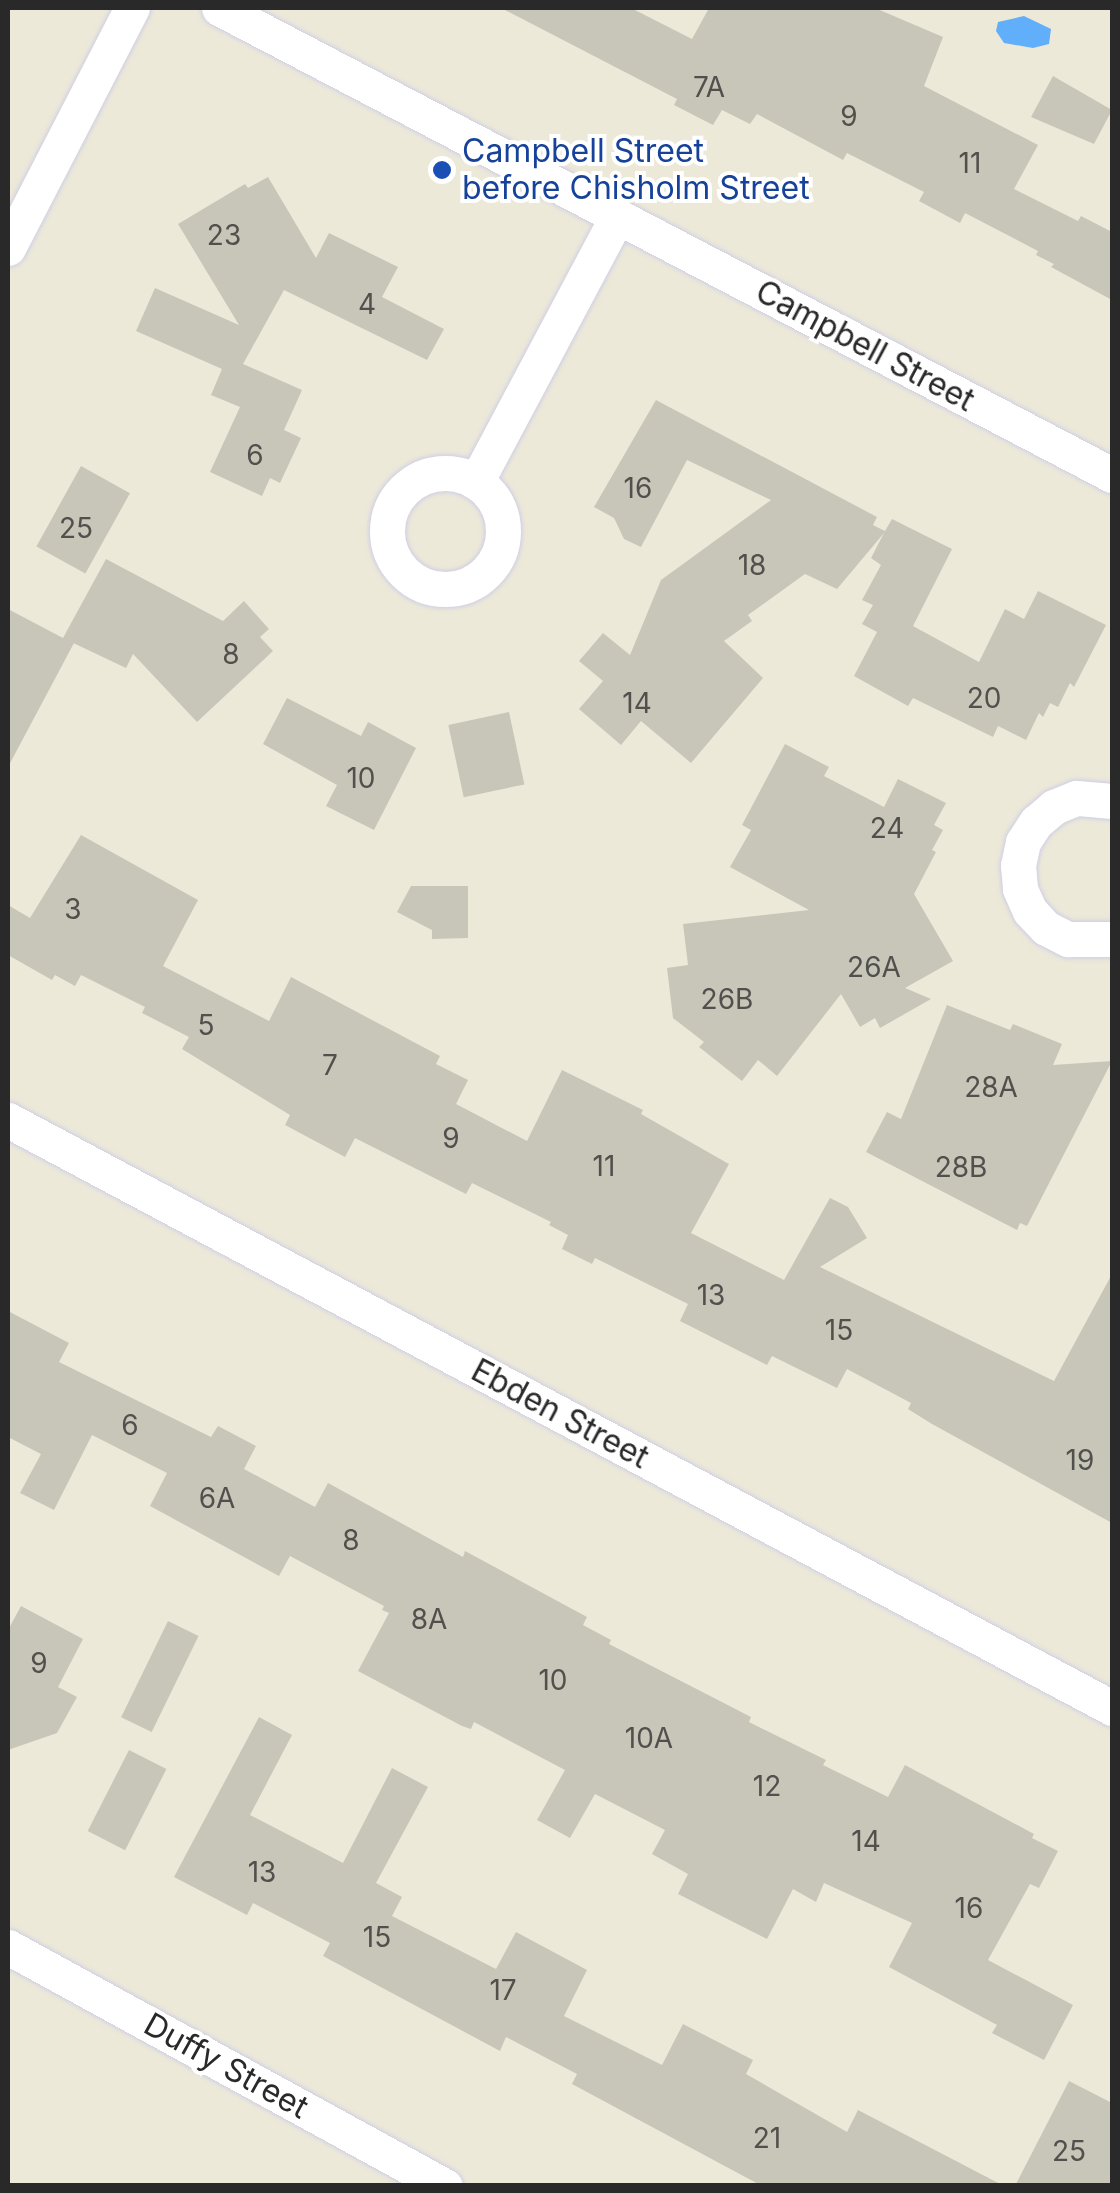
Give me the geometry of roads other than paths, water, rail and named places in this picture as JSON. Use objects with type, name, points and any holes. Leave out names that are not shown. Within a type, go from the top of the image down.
[{"type":"street","points":[[8,248],[132,8]]},
{"type":"street","name":"Campbell Street","points":[[219,8],[1112,476]]},
{"type":"street","points":[[476,482],[617,216]]},
{"type":"street","points":[[1112,801],[1076,798],[1054,806],[1036,822],[1023,842],[1018,866],[1020,889],[1030,911],[1046,928],[1068,940],[1112,939]]},
{"type":"street","name":"Ebden Street","points":[[8,1120],[1112,1708]]},
{"type":"street","name":"Duffy Street","points":[[8,1948],[446,2186]]},
{"type":"water","points":[[1024,16],[1051,29],[1049,44],[1033,48],[1004,43],[996,31],[998,22]]},
{"type":"place","name":"Campbell Street before Chisholm Street","points":[[442,170]]}]
